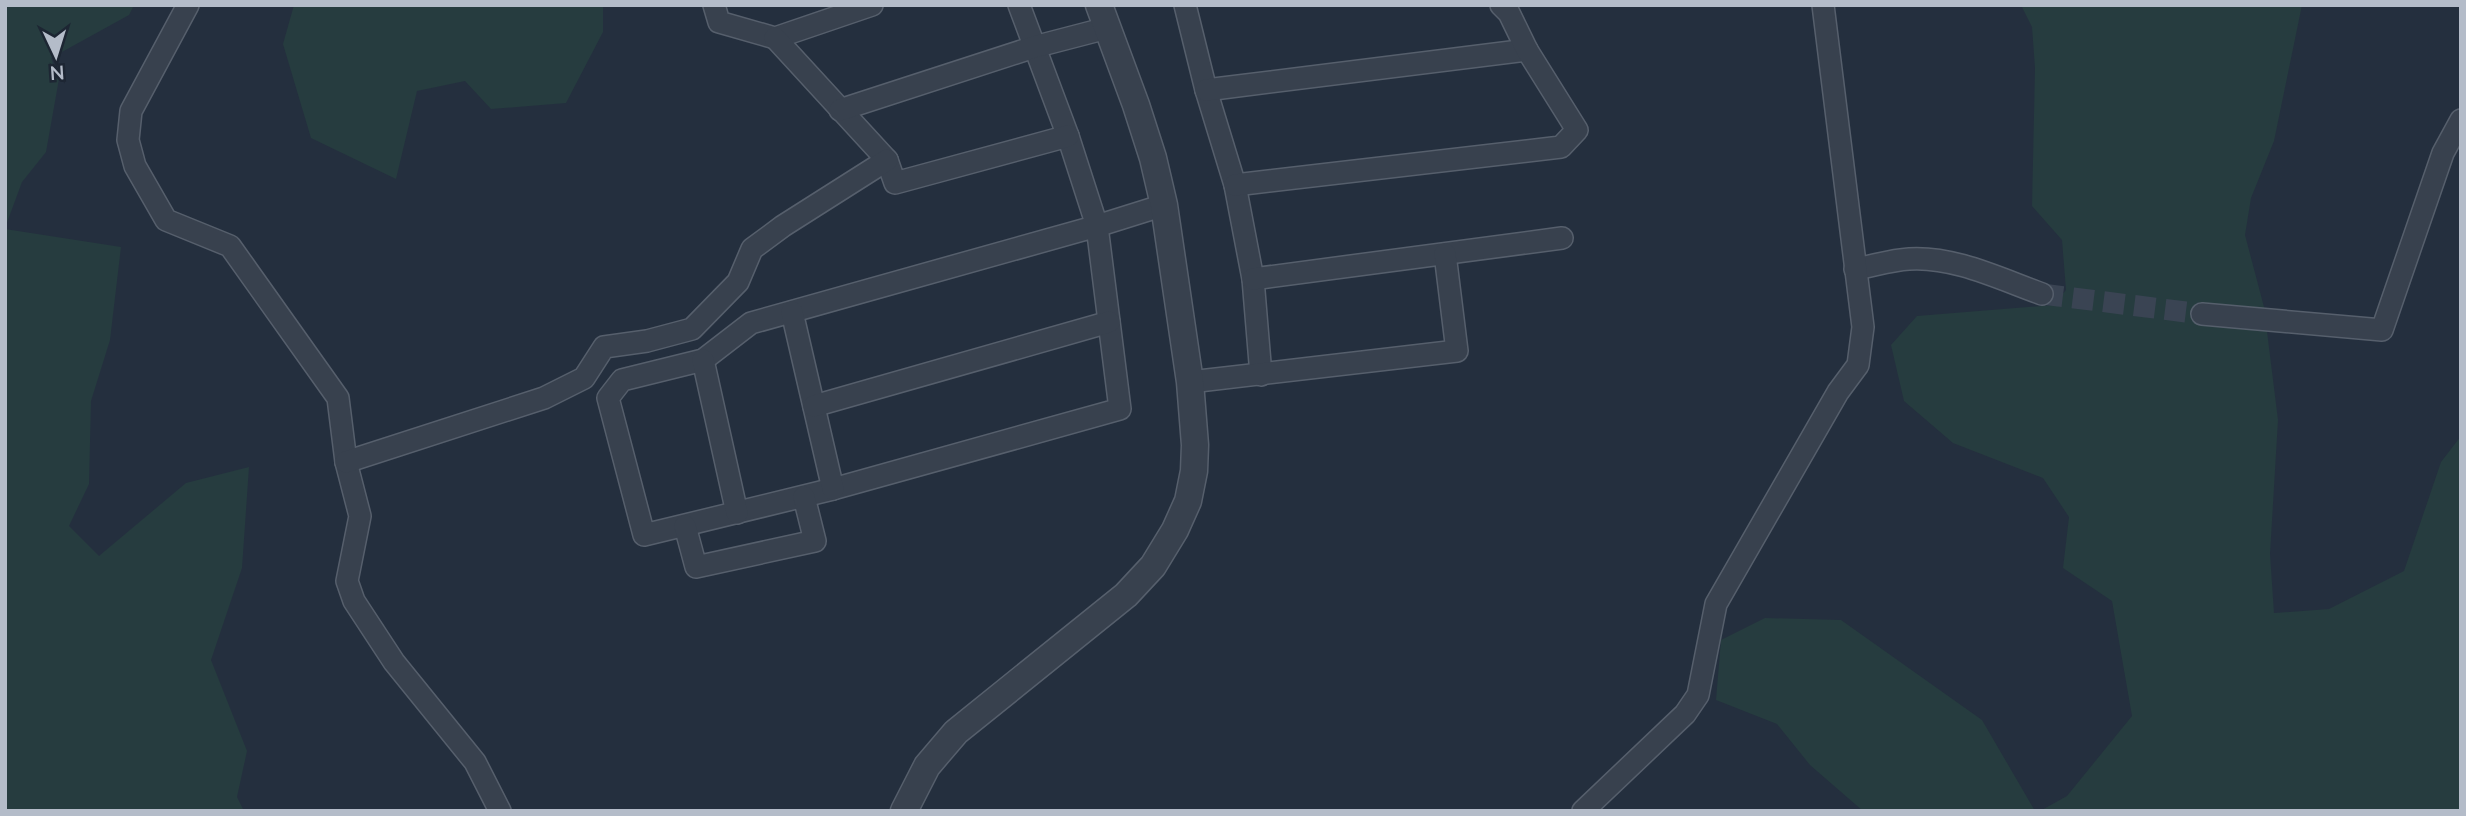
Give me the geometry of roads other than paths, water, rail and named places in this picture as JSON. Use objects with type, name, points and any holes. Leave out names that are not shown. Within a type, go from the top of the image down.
[{"type":"street","points":[[188,5],[131,111],[128,140],[135,166],[166,220],[230,246],[338,398],[346,462],[360,516],[347,581],[354,600],[394,662],[475,762],[500,811]]},
{"type":"street","points":[[714,5],[719,22],[775,37],[872,5]]},
{"type":"street","points":[[1018,5],[1068,136],[1097,226],[1120,409],[804,497],[644,535],[608,398],[622,380],[703,360],[751,323],[1097,226],[1164,205]]},
{"type":"street","points":[[1185,5],[1206,90],[1235,185],[1253,279],[1261,375]]},
{"type":"street","points":[[1235,185],[1561,147],[1577,130],[1527,50],[1509,13],[1501,5]]},
{"type":"street","points":[[1583,811],[1685,714],[1698,695],[1716,604],[1838,392],[1858,365],[1863,327],[1823,5]]},
{"type":"street","points":[[840,110],[1034,47],[1103,17],[1140,118],[1164,205],[1190,382],[1195,445],[1194,471],[1188,501],[1175,530],[1153,566],[1126,595],[956,732],[927,766],[904,811]]},
{"type":"street","points":[[775,37],[887,160],[895,183],[1068,136]]},
{"type":"street","points":[[1206,90],[1527,50]]},
{"type":"street","points":[[2202,314],[2382,330],[2443,153],[2461,120]]},
{"type":"street","points":[[346,462],[544,398],[584,378],[604,348],[647,341],[692,329],[738,282],[752,249],[783,226],[887,160]]},
{"type":"street","points":[[1253,279],[1562,238]]},
{"type":"street","points":[[1190,382],[1457,351],[1445,254]]},
{"type":"street","points":[[1855,269],[1908,259],[1931,259],[1965,267],[2042,294]]},
{"type":"street","points":[[792,312],[833,489]]},
{"type":"street","points":[[814,406],[1109,322]]},
{"type":"street","points":[[703,360],[737,513]]},
{"type":"street","points":[[685,526],[696,567],[815,541],[804,497]]},
{"type":"tunnel","points":[[2042,294],[2202,314]]}]
